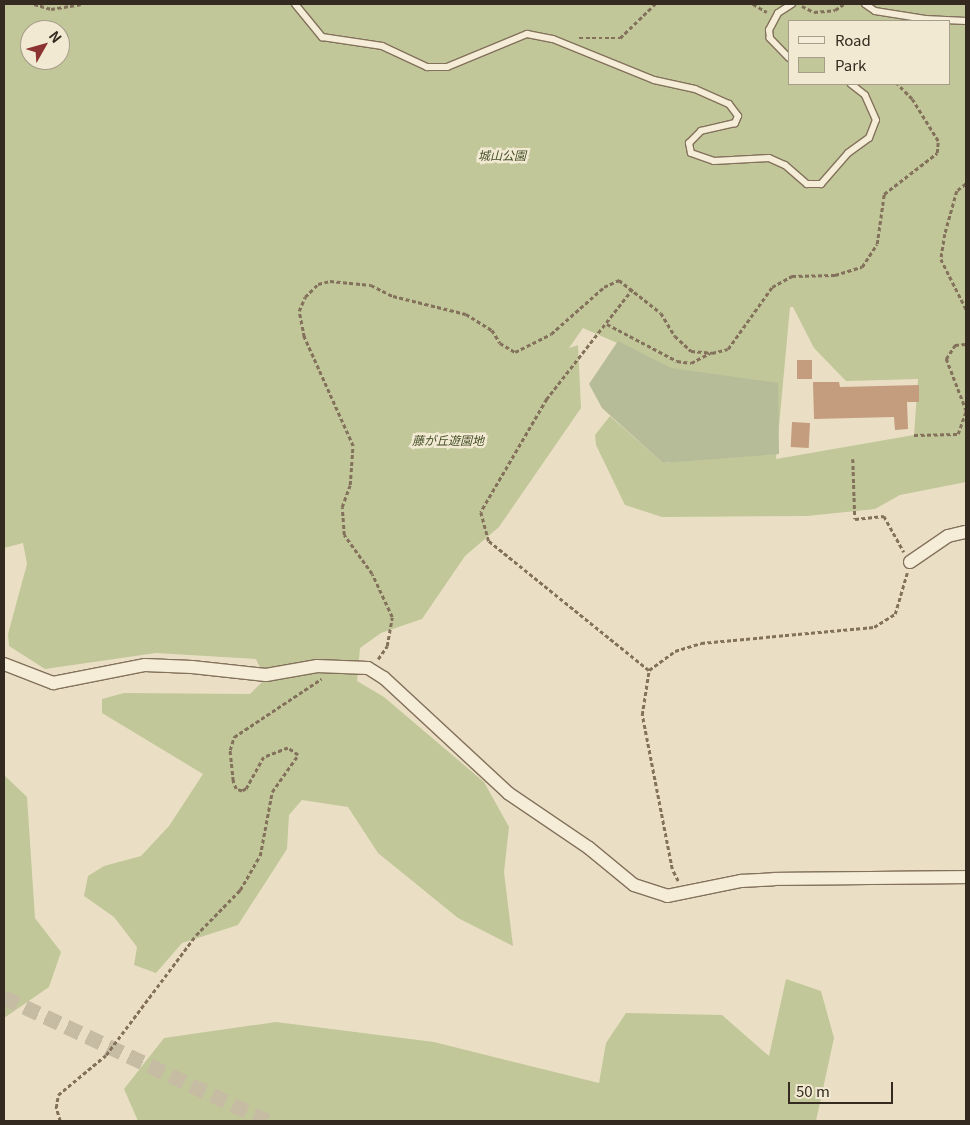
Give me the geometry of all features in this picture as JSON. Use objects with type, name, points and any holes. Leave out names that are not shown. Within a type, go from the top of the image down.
[{"type":"street","points":[[910,562],[948,536],[966,532]]},
{"type":"street","points":[[4,664],[53,682],[145,665],[192,666],[266,675],[331,665],[368,668],[384,678],[508,793],[589,848],[634,885],[667,896],[683,891],[774,879],[966,877]]},
{"type":"lane","points":[[295,4],[322,37],[382,46],[428,67],[447,67],[528,34],[552,38],[654,80],[695,89],[729,104],[738,116],[735,123],[702,131],[689,143],[692,153],[714,161],[769,158],[785,165],[807,184],[821,184],[848,153],[868,138],[876,120],[865,96],[852,85]]},
{"type":"lane","points":[[788,57],[770,38],[769,30],[777,17],[792,4]]},
{"type":"lane","points":[[865,4],[875,11],[925,19],[946,20]]},
{"type":"lane","points":[[950,20],[966,21]]},
{"type":"path","points":[[34,4],[51,9],[82,4]]},
{"type":"path","points":[[552,38],[620,38],[654,4]]},
{"type":"path","points":[[753,4],[777,17]]},
{"type":"path","points":[[798,4],[814,12],[834,10],[844,4]]},
{"type":"path","points":[[607,324],[676,361],[691,363],[712,353],[728,349],[772,287],[792,276],[835,275],[862,267],[877,244],[884,194],[937,153],[938,141],[912,99],[898,85]]},
{"type":"path","points":[[966,184],[957,191],[951,208],[941,259],[966,309]]},
{"type":"path","points":[[368,668],[387,646],[392,617],[372,574],[344,535],[342,507],[350,485],[353,446],[304,337],[299,311],[305,296],[318,284],[330,281],[372,285],[393,296],[466,314],[492,330],[500,343],[515,352],[551,334],[604,287],[619,280],[634,289],[661,313],[675,336],[691,351],[712,353]]},
{"type":"path","points":[[634,289],[547,399],[481,512],[489,541],[649,670]]},
{"type":"path","points":[[914,435],[958,434],[966,411],[946,359],[955,345],[966,344]]},
{"type":"path","points":[[683,891],[672,869],[642,715],[649,670],[675,650],[701,643],[874,627],[895,614],[910,562],[884,516],[855,519],[853,459]]},
{"type":"path","points":[[60,1121],[56,1108],[58,1095],[106,1055],[196,935],[240,890],[260,856],[272,792],[298,755],[288,748],[264,757],[246,789],[242,791],[236,789],[233,781],[230,750],[234,737],[328,675]]},
{"type":"green space","points":[[4,4],[966,4],[966,482],[900,495],[875,509],[807,516],[662,517],[625,505],[596,445],[595,435],[610,416],[663,463],[670,463],[649,357],[583,328],[569,348],[578,345],[581,408],[499,527],[465,556],[422,619],[381,633],[360,648],[357,681],[384,697],[484,782],[509,827],[504,872],[513,946],[458,918],[378,853],[348,807],[302,800],[289,815],[287,849],[238,925],[182,943],[156,973],[134,965],[137,947],[114,917],[84,896],[88,876],[104,866],[141,856],[169,826],[203,774],[102,713],[102,699],[124,693],[250,694],[265,679],[256,659],[156,653],[45,669],[9,646],[8,634],[27,564],[23,543],[4,548]],"holes":[[[790,307],[793,307],[814,348],[846,381],[918,379],[914,435],[776,459]]]},
{"type":"green space","points":[[618,341],[671,368],[778,383],[779,454],[663,463],[602,408],[589,384]]},
{"type":"green space","points":[[4,775],[27,797],[35,918],[61,952],[49,987],[4,1018]]},
{"type":"green space","points":[[786,979],[821,991],[834,1038],[816,1121],[138,1121],[124,1089],[164,1038],[276,1022],[434,1042],[599,1083],[606,1043],[626,1013],[722,1015],[769,1056]]},
{"type":"building","points":[[797,360],[812,360],[812,379],[797,379]]},
{"type":"building","points":[[813,382],[839,382],[840,387],[919,385],[919,402],[907,402],[908,429],[895,430],[894,417],[814,419]]},
{"type":"building","points":[[792,422],[810,423],[809,448],[791,447]]},
{"type":"tunnel","points":[[4,997],[267,1121]]},
{"type":"park label","name":"城山公園","points":[[502,155]]},
{"type":"park label","name":"藤が丘遊園地","points":[[448,440]]}]
